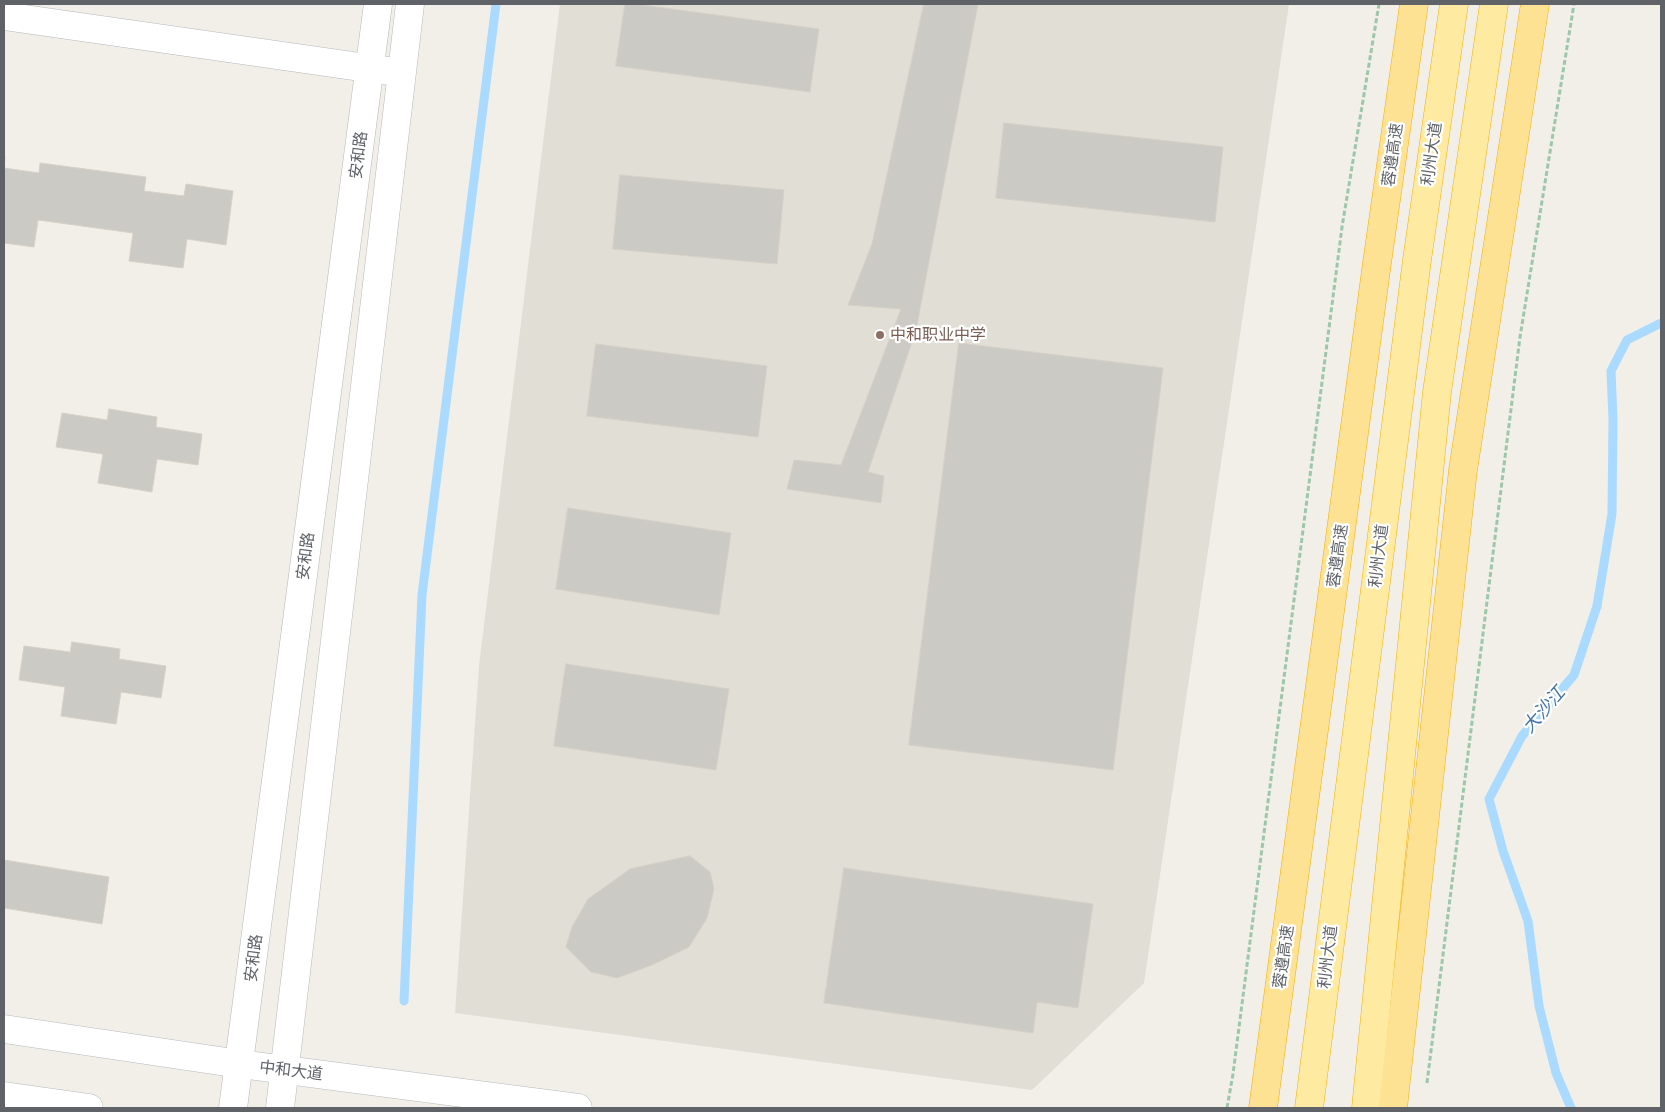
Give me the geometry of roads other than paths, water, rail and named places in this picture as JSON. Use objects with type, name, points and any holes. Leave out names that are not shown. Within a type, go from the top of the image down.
[{"type":"highway","name":"蓉遵高速","points":[[1263,1108],[1414,4]]},
{"type":"highway","name":"利州大道","points":[[1309,1108],[1416,260],[1454,4]]},
{"type":"highway","points":[[1366,1108],[1437,392],[1494,4]]},
{"type":"highway","points":[[1392,1108],[1463,470],[1535,4]]},
{"type":"street","name":"安和路","points":[[234,1108],[378,4]]},
{"type":"street","name":"安和路","points":[[280,1108],[410,4]]},
{"type":"street","points":[[4,16],[401,74]]},
{"type":"street","name":"中和大道","points":[[4,1029],[240,1064],[578,1108]]},
{"type":"street","points":[[4,1096],[89,1108]]},
{"type":"waterway","points":[[404,1001],[422,595],[496,4]]},
{"type":"waterway","name":"大沙江","points":[[1571,1108],[1556,1073],[1539,1006],[1528,921],[1503,851],[1489,799],[1522,736],[1574,675],[1597,606],[1612,514],[1613,419],[1611,371],[1627,340],[1661,323]]},
{"type":"place","name":"中和职业中学","points":[[880,335]]}]
